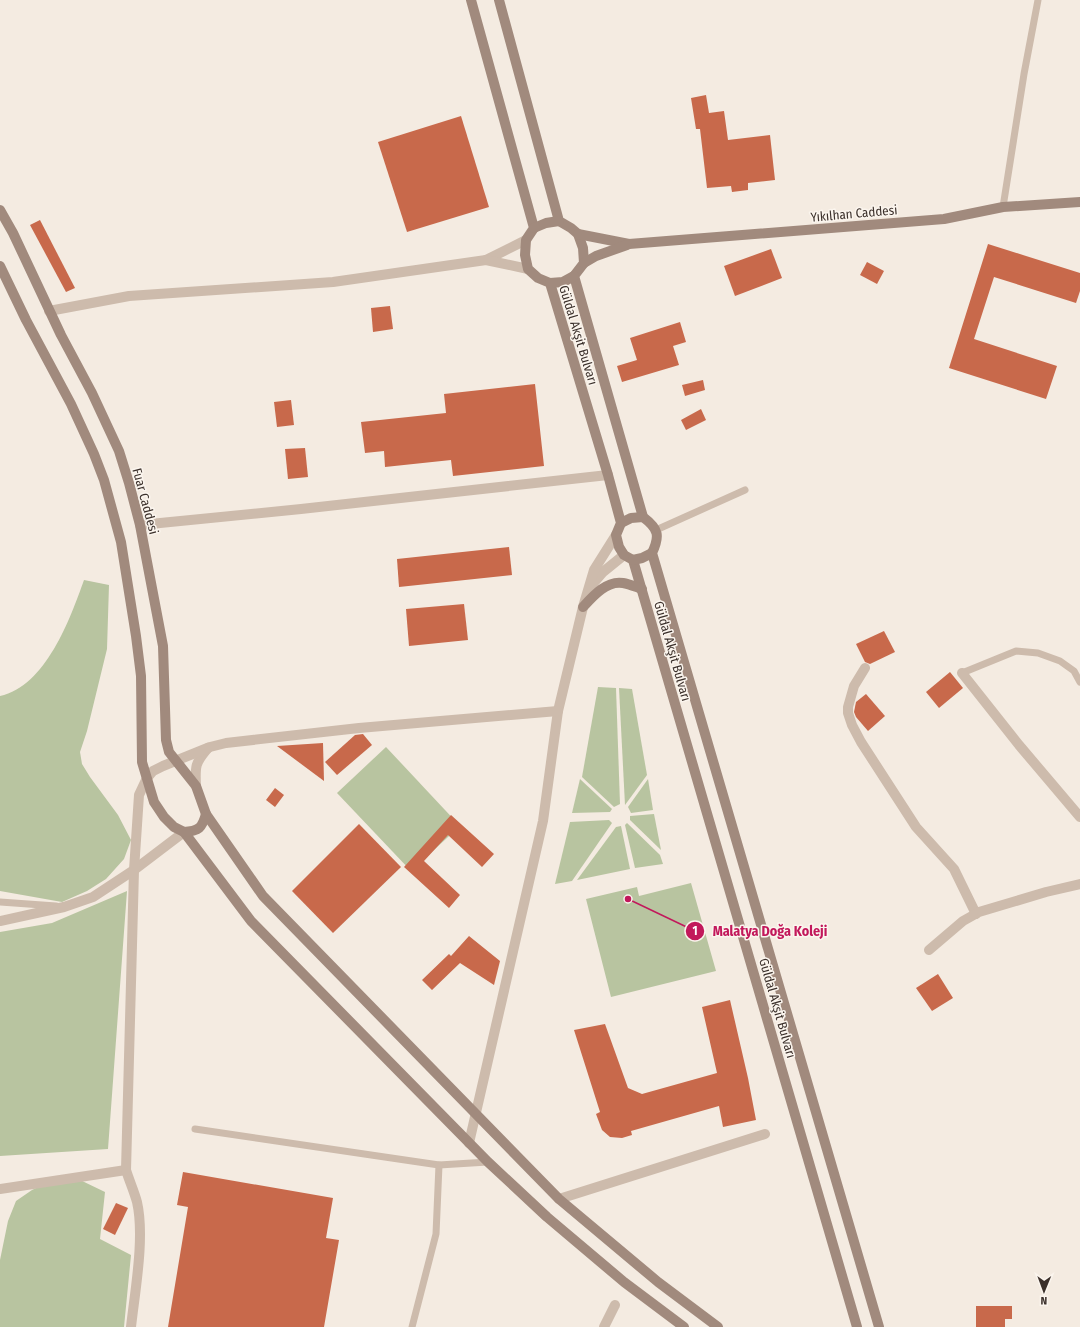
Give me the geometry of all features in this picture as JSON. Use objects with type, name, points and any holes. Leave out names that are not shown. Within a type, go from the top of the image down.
[{"type":"street","points":[[471,0],[534,228]]},
{"type":"street","points":[[499,0],[559,221]]},
{"type":"street","name":"Yıkılhan Caddesi","points":[[584,263],[596,256],[629,244],[944,219],[1003,206],[1080,202]]},
{"type":"street","name":"Fuar Caddesi","points":[[0,210],[13,234],[49,311],[92,393],[119,451],[140,525],[163,646],[166,740],[169,752],[196,786],[206,814],[263,896],[559,1199],[658,1282],[718,1327]]},
{"type":"street","points":[[49,311],[128,296],[333,282],[486,260],[526,240],[534,228],[546,223],[559,221],[572,228],[578,234],[583,248],[584,263]]},
{"type":"street","name":"Yıkılhan Caddesi","points":[[578,234],[629,244]]},
{"type":"street","points":[[486,260],[528,269],[525,255],[526,240]]},
{"type":"street","name":"Güldal Akşit Bulvarı","points":[[584,263],[574,276],[643,517],[652,523],[656,530]]},
{"type":"street","points":[[0,266],[26,320],[84,431],[96,460],[111,505],[121,542],[141,676],[142,762],[154,802],[164,817],[174,827],[184,832],[194,832],[199,829],[204,823],[206,814]]},
{"type":"street","name":"Güldal Akşit Bulvarı","points":[[528,269],[538,278],[550,284],[608,475],[621,523]]},
{"type":"street","points":[[550,284],[563,282],[574,276]]},
{"type":"street","points":[[140,525],[608,475]]},
{"type":"street","points":[[470,1143],[543,821],[558,711],[583,607],[594,570],[616,535],[621,523],[631,518],[643,517]]},
{"type":"street","points":[[588,590],[603,572],[628,558],[642,558],[652,553],[658,542],[656,530]]},
{"type":"street","name":"Güldal Akşit Bulvarı","points":[[616,535],[619,547],[628,558],[642,589],[858,1327]]},
{"type":"street","name":"Güldal Akşit Bulvarı","points":[[652,553],[879,1327]]},
{"type":"street","points":[[583,607],[596,593],[610,584],[622,582],[642,589]]},
{"type":"street","points":[[865,668],[854,686],[849,701],[848,713],[852,725],[861,742],[916,827],[954,869],[976,914]]},
{"type":"street","points":[[962,673],[1019,745],[1080,817]]},
{"type":"street","points":[[131,1327],[138,1262],[139,1220],[137,1201],[126,1170],[134,870],[139,795],[147,778],[154,771],[175,760],[210,747],[226,743],[360,728],[558,711]]},
{"type":"street","points":[[196,786],[195,770],[198,760],[210,747]]},
{"type":"street","points":[[0,921],[64,907],[93,897],[134,870],[184,832]]},
{"type":"street","points":[[184,832],[250,921],[488,1162],[552,1222],[624,1282],[684,1327]]},
{"type":"street","points":[[929,950],[958,925],[976,914],[1046,892],[1080,884]]},
{"type":"street","points":[[559,1199],[765,1134]]},
{"type":"street","points":[[0,1189],[126,1170]]},
{"type":"street","points":[[604,1327],[615,1305]]},
{"type":"lane","points":[[1003,206],[1024,74],[1038,0]]},
{"type":"lane","points":[[656,530],[745,490]]},
{"type":"lane","points":[[962,673],[1016,651],[1038,653],[1060,661],[1074,671],[1080,682]]},
{"type":"lane","points":[[0,902],[64,907]]},
{"type":"lane","points":[[195,1129],[439,1165],[488,1162]]},
{"type":"lane","points":[[412,1327],[436,1234],[439,1165]]},
{"type":"green space","points":[[84,580],[109,585],[107,649],[87,731],[80,752],[82,764],[118,815],[131,840],[124,859],[106,879],[87,891],[62,902],[0,891],[0,696],[16,690],[31,679],[43,665],[54,649],[63,631]]},
{"type":"green space","points":[[598,687],[616,688],[620,804],[614,807],[582,777]]},
{"type":"green space","points":[[619,688],[632,689],[647,775],[625,805]]},
{"type":"green space","points":[[386,747],[460,826],[411,871],[337,793]]},
{"type":"green space","points":[[580,779],[612,809],[610,812],[572,813]]},
{"type":"green space","points":[[648,779],[653,810],[631,813],[628,807]]},
{"type":"green space","points":[[654,814],[661,850],[630,820],[630,816]]},
{"type":"green space","points":[[609,820],[612,823],[572,881],[555,884],[570,822]]},
{"type":"green space","points":[[627,823],[660,855],[663,864],[635,868],[625,825]]},
{"type":"green space","points":[[621,826],[630,869],[577,880],[616,827]]},
{"type":"green space","points":[[691,883],[716,971],[611,997],[586,899],[637,887],[639,896]]},
{"type":"green space","points":[[127,891],[108,1149],[0,1156],[0,932],[52,923]]},
{"type":"green space","points":[[78,1179],[105,1192],[100,1239],[131,1255],[124,1327],[0,1327],[0,1260],[8,1221],[16,1201],[32,1190],[50,1181]]},
{"type":"building","points":[[706,95],[709,113],[724,111],[728,140],[770,135],[775,180],[748,183],[748,190],[732,192],[731,186],[707,188],[700,129],[696,129],[691,98]]},
{"type":"building","points":[[461,116],[489,207],[407,232],[378,142]]},
{"type":"building","points":[[40,220],[75,288],[66,292],[30,225]]},
{"type":"building","points":[[988,244],[1080,273],[1080,291],[1076,303],[994,277],[974,339],[1057,366],[1046,399],[949,368]]},
{"type":"building","points":[[771,249],[782,278],[735,296],[724,266]]},
{"type":"building","points":[[867,262],[884,271],[877,284],[860,275]]},
{"type":"building","points":[[390,306],[393,329],[373,332],[371,308]]},
{"type":"building","points":[[680,322],[686,342],[673,346],[679,365],[622,382],[617,366],[637,360],[630,338]]},
{"type":"building","points":[[703,380],[705,390],[685,396],[682,385]]},
{"type":"building","points":[[535,384],[544,466],[453,476],[451,460],[385,467],[384,451],[365,453],[361,422],[446,413],[444,394]]},
{"type":"building","points":[[291,400],[294,425],[277,427],[274,402]]},
{"type":"building","points":[[701,409],[706,420],[686,430],[681,420]]},
{"type":"building","points":[[305,448],[308,477],[288,479],[285,449]]},
{"type":"building","points":[[509,547],[512,575],[399,587],[397,559]]},
{"type":"building","points":[[464,604],[468,640],[409,646],[406,609]]},
{"type":"building","points":[[884,631],[895,652],[870,664],[865,662],[856,644]]},
{"type":"building","points":[[950,672],[963,688],[939,708],[926,692]]},
{"type":"building","points":[[866,694],[885,716],[868,731],[856,717],[854,712],[856,702]]},
{"type":"building","points":[[363,734],[372,745],[337,775],[325,762],[355,735]]},
{"type":"building","points":[[323,743],[324,781],[277,746]]},
{"type":"building","points":[[275,788],[284,795],[275,807],[266,800]]},
{"type":"building","points":[[451,815],[494,854],[482,867],[448,835],[424,861],[460,895],[449,908],[404,867]]},
{"type":"building","points":[[359,824],[401,867],[333,933],[292,891]]},
{"type":"building","points":[[469,936],[500,961],[494,985],[460,963],[432,990],[422,980],[449,954],[451,956]]},
{"type":"building","points":[[938,974],[953,998],[932,1011],[916,988]]},
{"type":"building","points":[[730,1000],[756,1120],[723,1127],[719,1106],[631,1131],[632,1135],[622,1138],[610,1137],[602,1130],[596,1114],[600,1112],[574,1030],[605,1024],[628,1088],[642,1094],[717,1073],[702,1007]]},
{"type":"building","points":[[183,1172],[333,1198],[326,1238],[339,1240],[324,1327],[168,1327],[188,1207],[177,1205]]},
{"type":"building","points":[[116,1203],[128,1208],[115,1235],[103,1229]]},
{"type":"building","points":[[976,1306],[1012,1306],[1012,1319],[1005,1319],[1005,1327],[976,1327]]},
{"type":"place","name":"Malatya Doğa Koleji","points":[[628,899]]}]
